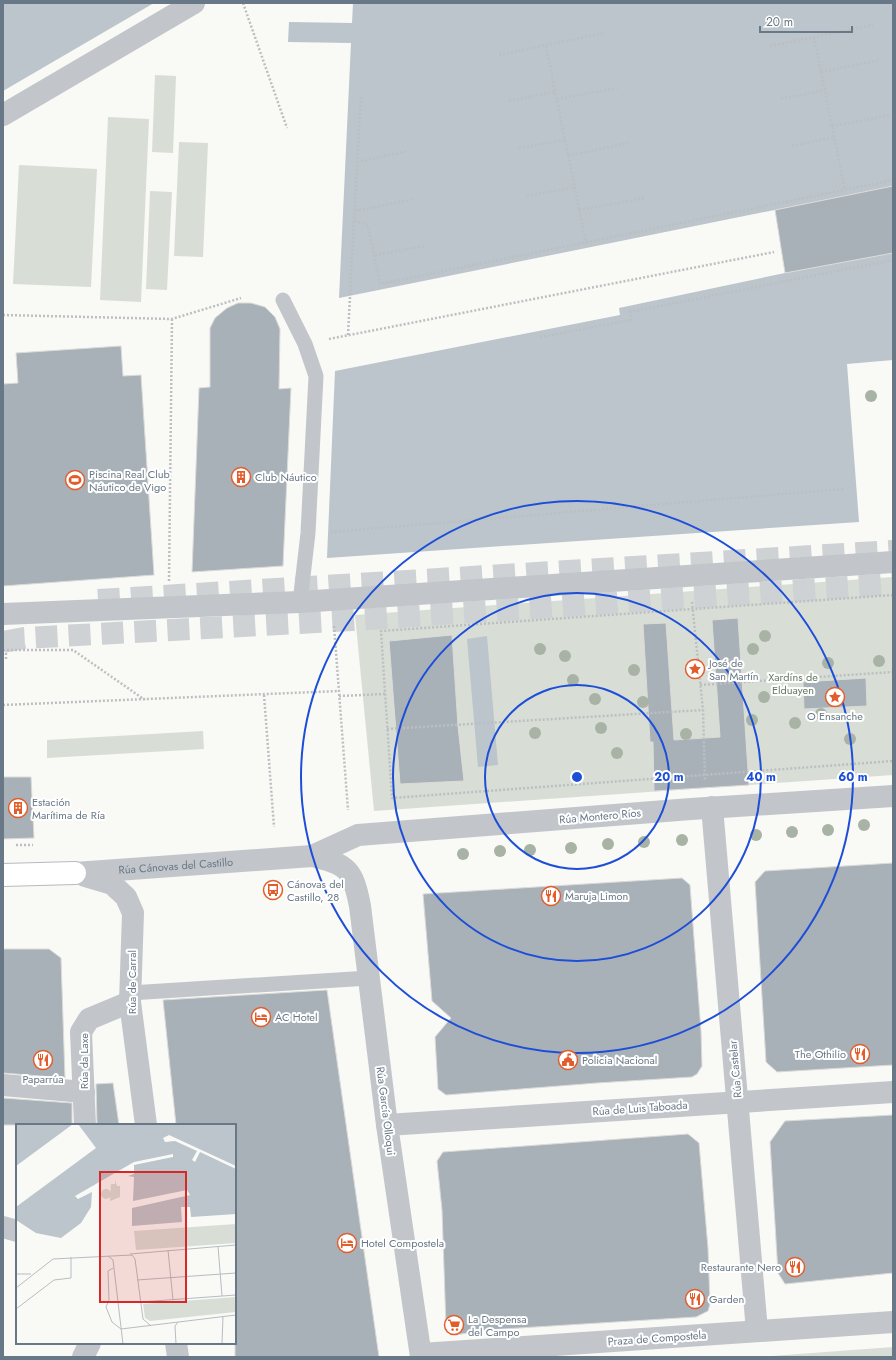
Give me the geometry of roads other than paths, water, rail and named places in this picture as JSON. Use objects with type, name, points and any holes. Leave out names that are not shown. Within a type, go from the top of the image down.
[{"type":"street","points":[[3,115],[194,3]]},
{"type":"street","points":[[3,614],[300,602],[893,562]]},
{"type":"street","name":"Rúa Montero Ríos","points":[[312,856],[358,835],[712,807],[893,796]]},
{"type":"street","name":"Rúa Castelar","points":[[712,807],[738,1102],[756,1331]]},
{"type":"street","name":"Rúa Cánovas del Castillo","points":[[3,875],[75,873],[312,856],[330,860],[346,868]]},
{"type":"street","name":"Rúa García Olloqui","points":[[346,868],[356,884],[360,906],[387,1125],[421,1356]]},
{"type":"street","name":"Rúa de Carral","points":[[75,873],[112,884],[126,897],[133,913],[130,997],[146,1124]]},
{"type":"street","name":"Rúa da Laxe","points":[[85,1124],[82,1032],[90,1019],[130,997]]},
{"type":"street","points":[[3,1085],[84,1092]]},
{"type":"street","name":"Rúa de Luis Taboada","points":[[387,1125],[893,1092]]},
{"type":"street","points":[[3,1227],[16,1231]]},
{"type":"street","name":"Praza de Compostela","points":[[421,1356],[893,1322]]},
{"type":"street","points":[[83,1357],[90,1344]]},
{"type":"street","points":[[176,1344],[178,1357]]},
{"type":"lane","points":[[282,300],[305,344],[316,376],[308,533],[300,602]]},
{"type":"lane","points":[[130,997],[369,978]]},
{"type":"tunnel","points":[[98,600],[893,551]]},
{"type":"tunnel","points":[[3,642],[24,638],[353,620],[893,584]]},
{"type":"place","name":"Club Náutico","points":[[241,477]]},
{"type":"place","name":"Piscina Real Club Náutico de Vigo","points":[[75,480]]},
{"type":"place","name":"José de San Martín","points":[[695,669]]},
{"type":"place","name":"O Ensanche","points":[[835,697]]},
{"type":"place","name":"Estación Marítima de Ría","points":[[18,808]]},
{"type":"place","name":"Cánovas del Castillo, 28","points":[[273,890]]},
{"type":"place","name":"Maruja Limon","points":[[551,896]]},
{"type":"place","name":"AC Hotel","points":[[261,1017]]},
{"type":"place","name":"The Othilio","points":[[860,1054]]},
{"type":"place","name":"Paparrúa","points":[[43,1060]]},
{"type":"place","name":"Policia Nacional","points":[[568,1060]]},
{"type":"place","name":"Hotel Compostela","points":[[347,1243]]},
{"type":"place","name":"Restaurante Nero","points":[[795,1267]]},
{"type":"place","name":"Garden","points":[[695,1299]]},
{"type":"place","name":"La Despensa del Campo","points":[[454,1325]]},
{"type":"park label","name":"Xardíns de Elduayen","points":[[793,683]]}]
